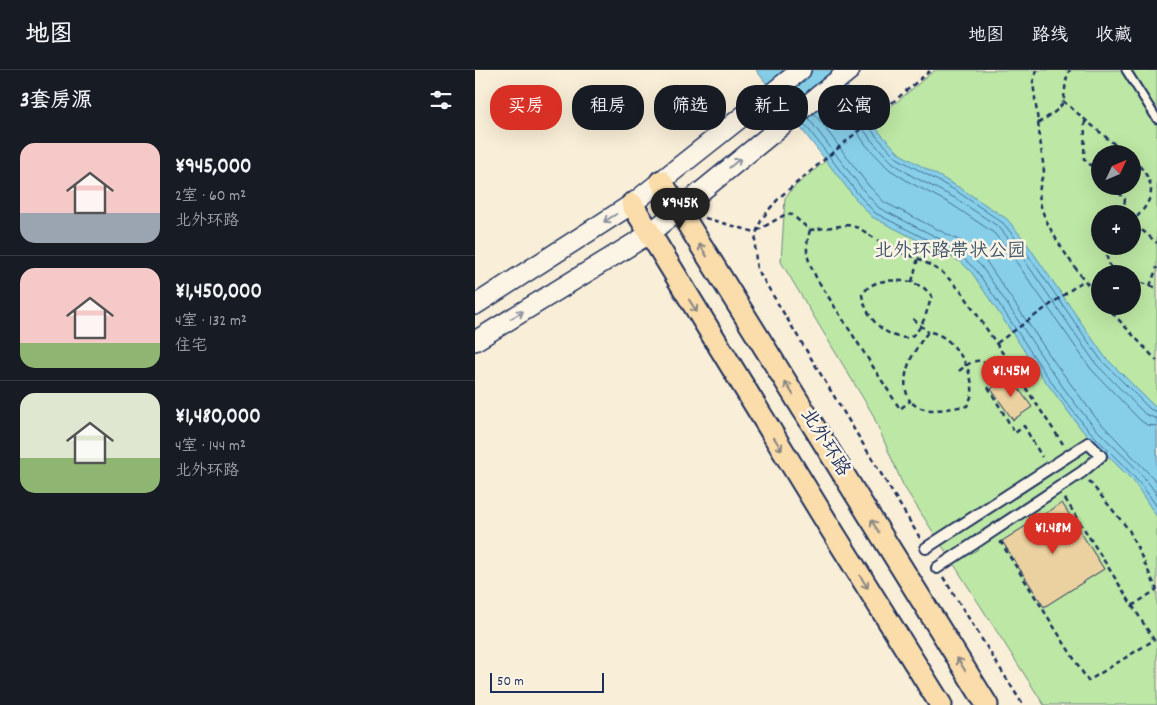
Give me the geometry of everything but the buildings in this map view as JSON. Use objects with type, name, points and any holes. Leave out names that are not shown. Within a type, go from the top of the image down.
[{"type":"main road","points":[[475,305],[632,204],[801,70]]},
{"type":"main road","points":[[475,341],[649,234],[851,70]]},
{"type":"main road","name":"北外环路","points":[[661,181],[987,705]]},
{"type":"main road","name":"北外环路","points":[[632,204],[941,705]]},
{"type":"street","points":[[926,548],[1088,443],[1101,456],[1082,472],[937,568]]},
{"type":"lane","points":[[1126,70],[1157,119]]},
{"type":"path","points":[[755,232],[769,209],[795,183],[931,70]]},
{"type":"path","points":[[1037,70],[1033,82],[1044,171],[1040,185],[1040,201],[1043,214],[1084,281],[1091,289]]},
{"type":"path","points":[[1037,124],[1060,107],[1063,101],[1066,76],[1070,70]]},
{"type":"path","points":[[1063,101],[1115,145]]},
{"type":"path","points":[[1085,121],[1085,159],[1091,165]]},
{"type":"path","points":[[1141,167],[1151,177],[1154,189],[1149,206],[1141,214]]},
{"type":"path","points":[[705,218],[755,232],[786,214],[791,214],[810,230],[848,225],[859,228],[892,250],[918,258],[943,273],[962,292],[1070,455]]},
{"type":"path","points":[[810,230],[806,244],[807,258],[817,279],[900,409],[910,401]]},
{"type":"path","points":[[1141,230],[1157,243]]},
{"type":"path","name":"北外环路","points":[[755,232],[754,249],[757,268],[926,548]]},
{"type":"path","points":[[913,282],[918,258]]},
{"type":"path","points":[[1150,286],[1157,267]]},
{"type":"path","points":[[884,280],[913,282],[924,288],[932,296],[921,326],[911,337],[905,338],[884,333],[872,319],[862,295],[873,284],[884,280]]},
{"type":"path","points":[[997,343],[1084,281]]},
{"type":"path","points":[[1141,283],[1157,288]]},
{"type":"path","points":[[1114,315],[1157,361]]},
{"type":"path","points":[[913,320],[928,332],[943,337],[951,344],[966,365],[973,389],[967,406],[927,410],[917,408],[905,393],[906,372],[917,346],[928,332]]},
{"type":"path","points":[[959,372],[966,365],[977,360],[983,361],[994,372],[999,379],[987,388],[1015,432],[1024,426],[1049,469]]},
{"type":"path","points":[[1082,472],[1129,530],[1157,590],[1132,606]]},
{"type":"path","points":[[993,530],[1088,681],[1154,640],[1058,487]]},
{"type":"path","points":[[937,568],[1023,705]]},
{"type":"green space","name":"北外环路带状公园","points":[[935,70],[1157,70],[1157,705],[1044,705],[903,485],[872,413],[781,262],[785,198],[793,188],[863,130],[890,130],[890,107]]},
{"type":"water","points":[[756,70],[836,70],[846,85],[818,85],[818,130],[878,130],[900,154],[960,188],[1007,219],[1025,241],[1105,357],[1157,409],[1157,517],[1134,482],[1082,430],[1040,374],[972,273],[961,262],[872,217],[854,197],[802,130],[808,130],[808,85],[768,85]]}]
